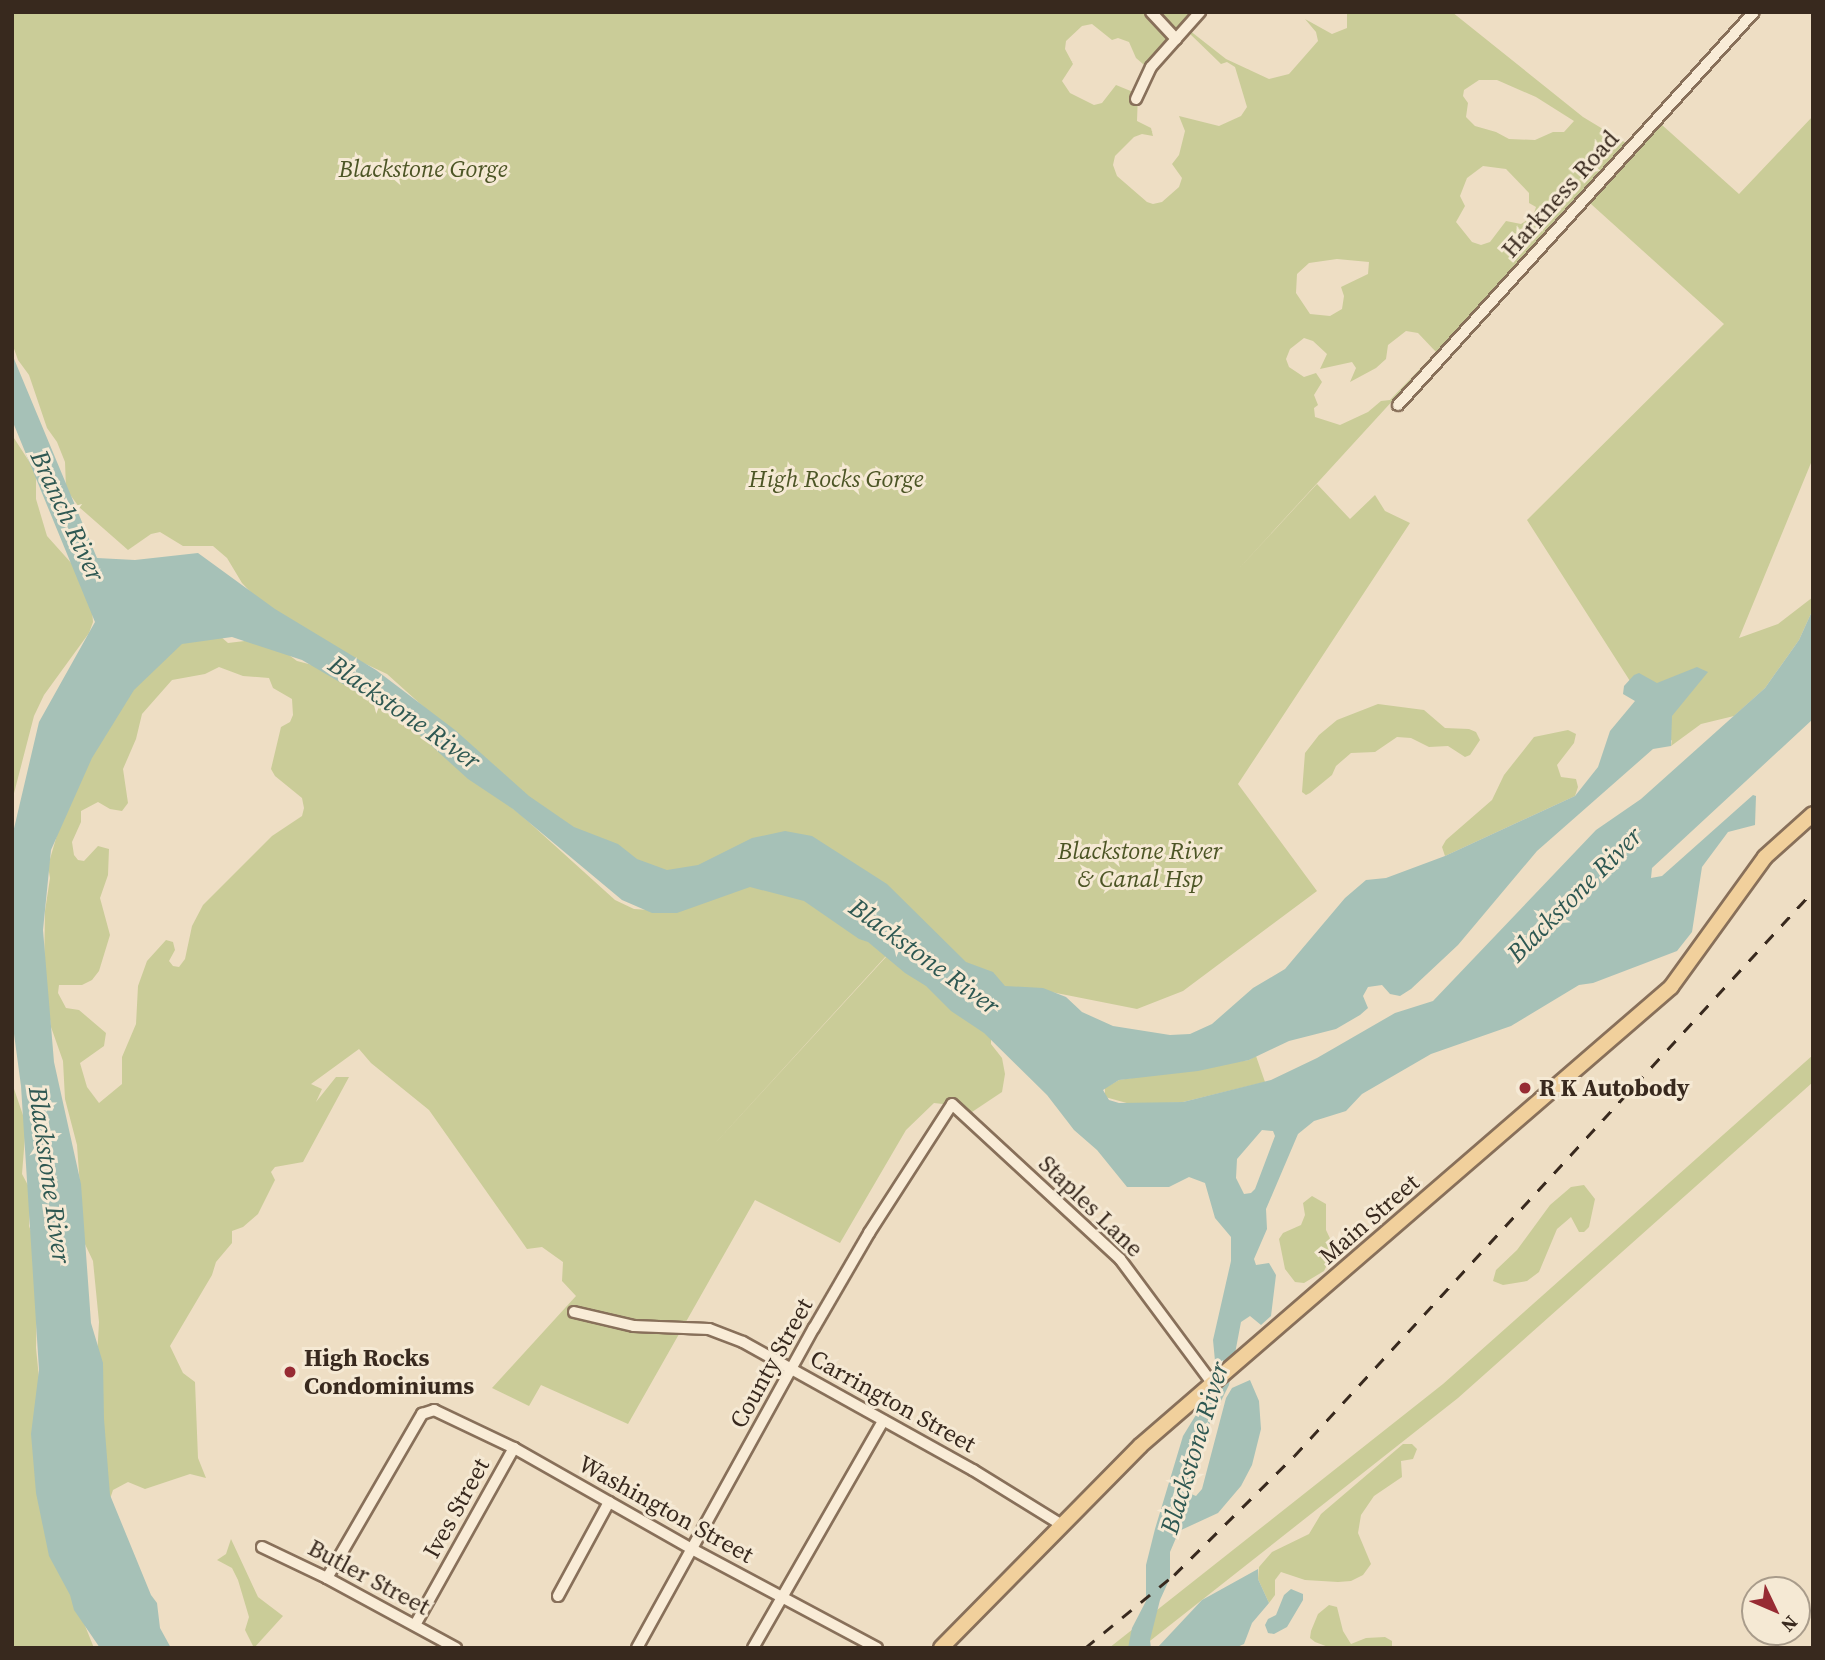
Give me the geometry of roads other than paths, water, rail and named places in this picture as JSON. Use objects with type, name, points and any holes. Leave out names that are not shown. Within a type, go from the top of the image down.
[{"type":"main road","name":"Main Street","points":[[941,1648],[1140,1446],[1198,1395],[1210,1379],[1243,1357],[1671,987],[1765,858],[1813,814]]},
{"type":"street","points":[[1151,12],[1176,39]]},
{"type":"street","points":[[1136,99],[1151,67],[1200,12]]},
{"type":"street","name":"Harkness Road","points":[[1398,405],[1754,12]]},
{"type":"street","name":"County Street","points":[[637,1648],[690,1548],[869,1233],[952,1104]]},
{"type":"street","name":"Staples Lane","points":[[952,1104],[1120,1259],[1210,1379]]},
{"type":"street","name":"Carrington Street","points":[[574,1312],[634,1326],[709,1329],[743,1342],[973,1469],[1062,1525]]},
{"type":"street","name":"Washington Street","points":[[327,1578],[422,1414],[434,1410],[514,1448],[690,1548],[877,1648]]},
{"type":"street","points":[[753,1648],[883,1420]]},
{"type":"street","name":"Ives Street","points":[[415,1625],[514,1448]]},
{"type":"street","points":[[558,1596],[609,1502]]},
{"type":"street","name":"Butler Street","points":[[262,1547],[327,1578],[456,1648]]},
{"type":"water","points":[[12,354],[97,558],[135,560],[198,553],[275,609],[376,670],[455,730],[529,796],[574,827],[618,844],[637,859],[667,870],[698,865],[752,838],[785,831],[812,836],[887,884],[966,962],[993,972],[1005,986],[1043,988],[1066,997],[1082,1012],[1113,1026],[1170,1035],[1190,1034],[1212,1024],[1253,988],[1285,969],[1345,898],[1366,880],[1386,878],[1445,856],[1575,796],[1598,767],[1610,731],[1635,701],[1623,694],[1624,686],[1634,675],[1639,673],[1657,683],[1697,667],[1708,672],[1672,716],[1671,746],[1653,749],[1537,851],[1458,945],[1411,989],[1400,996],[1390,994],[1382,985],[1368,987],[1363,996],[1368,1008],[1360,1015],[1336,1029],[1289,1041],[1249,1060],[1198,1071],[1119,1080],[1103,1090],[1109,1100],[1119,1103],[1183,1102],[1271,1080],[1317,1058],[1395,1013],[1433,1001],[1596,830],[1641,799],[1765,688],[1799,640],[1813,609],[1813,719],[1652,868],[1651,878],[1662,876],[1753,795],[1756,796],[1755,825],[1728,832],[1702,867],[1692,932],[1677,951],[1593,983],[1579,985],[1511,1026],[1431,1054],[1362,1094],[1346,1111],[1314,1121],[1298,1134],[1266,1209],[1267,1229],[1254,1259],[1256,1265],[1269,1263],[1276,1275],[1271,1316],[1261,1325],[1250,1316],[1241,1322],[1229,1385],[1205,1433],[1191,1494],[1196,1496],[1202,1489],[1226,1398],[1232,1388],[1250,1380],[1259,1401],[1261,1429],[1252,1465],[1241,1486],[1218,1513],[1179,1531],[1170,1552],[1170,1578],[1160,1600],[1150,1640],[1151,1648],[1128,1648],[1132,1628],[1146,1601],[1146,1565],[1183,1436],[1202,1405],[1215,1361],[1213,1340],[1231,1261],[1231,1237],[1215,1218],[1205,1183],[1189,1177],[1169,1187],[1127,1187],[1097,1150],[1074,1130],[1047,1095],[984,1033],[951,1011],[926,986],[905,973],[868,942],[859,939],[804,901],[750,887],[677,913],[652,913],[622,900],[513,809],[468,779],[413,729],[377,704],[302,660],[232,637],[182,644],[134,690],[92,758],[51,850],[43,930],[54,1062],[81,1184],[91,1323],[103,1363],[110,1495],[151,1595],[157,1603],[160,1628],[171,1648],[100,1648],[74,1610],[70,1595],[49,1556],[36,1493],[31,1434],[39,1370],[21,1086],[12,1019],[12,837],[39,722],[95,622],[12,420]],"holes":[[[1262,1130],[1273,1131],[1275,1136],[1255,1189],[1244,1194],[1236,1178],[1237,1159]]]},
{"type":"water","points":[[1258,1569],[1258,1579],[1269,1603],[1252,1623],[1244,1644],[1235,1648],[1157,1648],[1202,1600]]},
{"type":"water","points":[[1291,1589],[1303,1594],[1303,1600],[1287,1627],[1274,1634],[1268,1633],[1265,1625],[1268,1619],[1276,1615],[1284,1595]]},
{"type":"railway","points":[[1085,1648],[1174,1575],[1294,1456],[1813,891]]},
{"type":"place","name":"R K Autobody","points":[[1525,1088]]},
{"type":"place","name":"High Rocks Condominiums","points":[[290,1372]]},
{"type":"park label","name":"Blackstone Gorge","points":[[423,169]]},
{"type":"park label","name":"High Rocks Gorge","points":[[836,479]]},
{"type":"park label","name":"Blackstone River & Canal Hsp","points":[[1140,865]]},
{"type":"water label","name":"Branch River","points":[[67,516]]},
{"type":"water label","name":"Blackstone River","points":[[404,713]]},
{"type":"water label","name":"Blackstone River","points":[[1575,895]]},
{"type":"water label","name":"Blackstone River","points":[[924,957]]},
{"type":"water label","name":"Blackstone River","points":[[49,1175]]},
{"type":"water label","name":"Blackstone River","points":[[1195,1448]]}]
